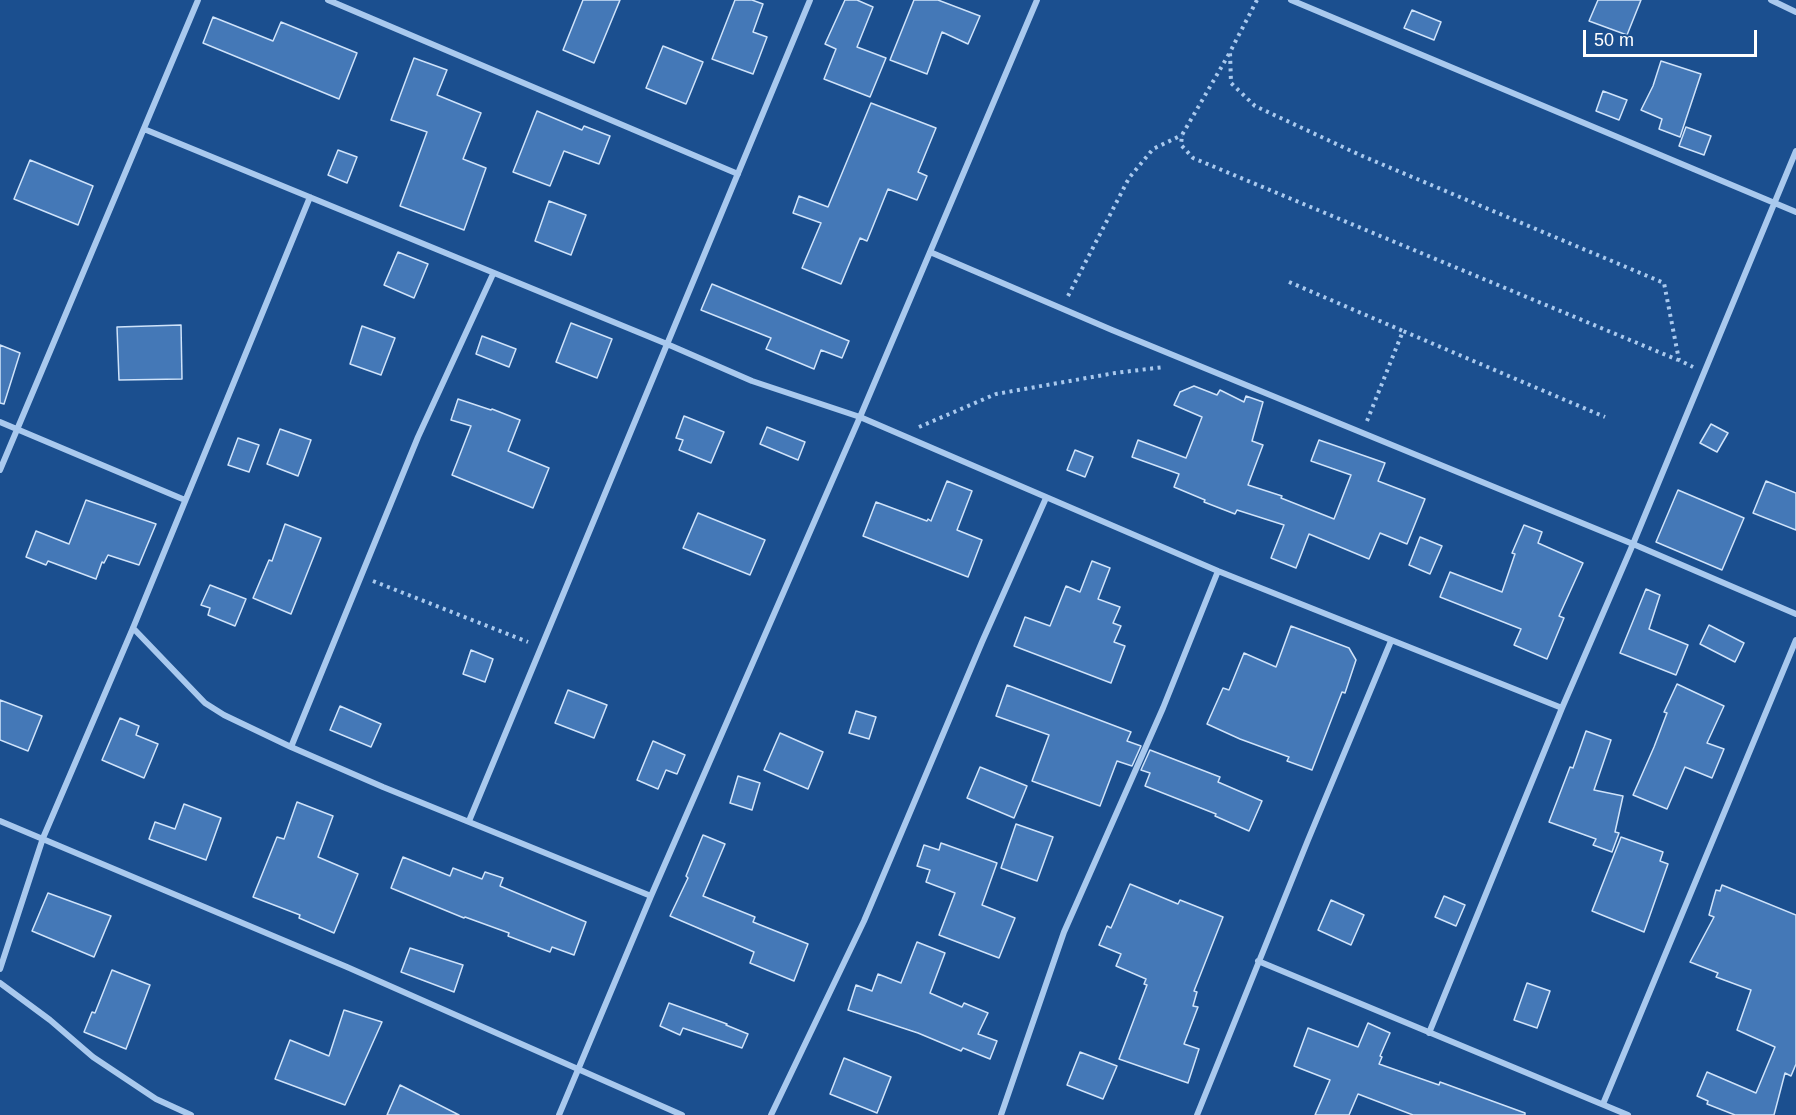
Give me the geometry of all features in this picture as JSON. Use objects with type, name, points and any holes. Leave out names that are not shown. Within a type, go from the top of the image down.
[{"type":"street","points":[[0,470],[198,0]]},
{"type":"street","points":[[328,0],[738,174]]},
{"type":"street","points":[[469,821],[810,0]]},
{"type":"street","points":[[559,1115],[1037,0]]},
{"type":"street","points":[[1292,0],[1796,212]]},
{"type":"street","points":[[1771,0],[1796,12]]},
{"type":"street","points":[[144,129],[752,381],[860,417],[1218,571],[1562,708]]},
{"type":"street","points":[[1429,1033],[1562,708],[1633,544],[1796,151]]},
{"type":"street","points":[[0,969],[43,838],[133,628],[310,197]]},
{"type":"street","points":[[930,252],[1796,614]]},
{"type":"street","points":[[291,747],[418,437],[493,274]]},
{"type":"street","points":[[0,422],[185,500]]},
{"type":"street","points":[[771,1115],[864,921],[982,642],[1046,498]]},
{"type":"street","points":[[1001,1115],[1064,932],[1163,708],[1218,571]]},
{"type":"street","points":[[133,628],[205,703],[224,715],[291,747],[651,896]]},
{"type":"street","points":[[1603,1104],[1796,640]]},
{"type":"street","points":[[1197,1115],[1258,961],[1391,641]]},
{"type":"street","points":[[0,821],[347,967],[682,1115]]},
{"type":"street","points":[[1258,961],[1628,1115]]},
{"type":"street","points":[[0,983],[50,1020],[93,1057],[156,1099],[191,1115]]},
{"type":"path","points":[[1257,0],[1182,135],[1181,145],[1193,158],[1679,360],[1704,373]]},
{"type":"path","points":[[1230,52],[1231,83],[1255,106],[1360,155],[1664,283],[1679,360]]},
{"type":"path","points":[[1062,309],[1130,178],[1153,149],[1182,135]]},
{"type":"path","points":[[1289,282],[1605,417]]},
{"type":"path","points":[[1362,432],[1403,331]]},
{"type":"path","points":[[901,435],[996,394],[1115,373],[1194,364]]},
{"type":"path","points":[[362,576],[541,647]]},
{"type":"building","points":[[583,0],[620,0],[594,63],[563,50]]},
{"type":"building","points":[[735,0],[752,0],[763,4],[753,32],[767,37],[753,74],[712,59]]},
{"type":"building","points":[[845,0],[857,0],[873,7],[857,47],[886,58],[870,97],[824,79],[836,49],[825,44]]},
{"type":"building","points":[[914,0],[938,0],[980,16],[968,44],[942,32],[927,74],[890,60]]},
{"type":"building","points":[[1598,0],[1641,0],[1627,35],[1589,21]]},
{"type":"building","points":[[1412,10],[1441,22],[1434,40],[1404,28]]},
{"type":"building","points":[[213,17],[273,41],[281,22],[357,53],[339,99],[203,43]]},
{"type":"building","points":[[663,46],[703,62],[686,104],[646,88]]},
{"type":"building","points":[[414,58],[447,70],[437,95],[481,113],[463,159],[486,168],[464,230],[400,206],[427,132],[391,120]]},
{"type":"building","points":[[1661,61],[1701,74],[1680,137],[1659,129],[1662,119],[1641,110],[1653,86]]},
{"type":"building","points":[[1603,91],[1627,100],[1619,120],[1596,111]]},
{"type":"building","points":[[871,103],[936,128],[918,172],[927,176],[917,200],[888,189],[867,241],[860,238],[841,284],[802,268],[821,223],[793,213],[799,196],[828,207]]},
{"type":"building","points":[[537,111],[582,130],[584,126],[610,136],[599,164],[564,151],[550,186],[513,172]]},
{"type":"building","points":[[1686,127],[1711,136],[1704,155],[1679,146]]},
{"type":"building","points":[[338,150],[357,157],[347,183],[328,175]]},
{"type":"building","points":[[30,160],[93,186],[78,225],[14,199]]},
{"type":"building","points":[[549,201],[586,215],[571,255],[535,241]]},
{"type":"building","points":[[398,252],[428,264],[414,298],[384,285]]},
{"type":"building","points":[[712,284],[849,341],[842,358],[821,350],[814,369],[766,349],[771,338],[701,310]]},
{"type":"building","points":[[571,323],[612,339],[597,378],[556,362]]},
{"type":"building","points":[[181,325],[182,379],[119,380],[117,327]]},
{"type":"building","points":[[362,326],[395,338],[381,375],[350,364]]},
{"type":"building","points":[[482,336],[516,349],[509,367],[476,354]]},
{"type":"building","points":[[0,345],[20,353],[4,404],[0,403]]},
{"type":"building","points":[[1194,386],[1217,395],[1220,390],[1244,402],[1246,396],[1263,402],[1252,441],[1263,445],[1248,485],[1282,496],[1281,498],[1334,519],[1351,475],[1311,461],[1319,440],[1385,463],[1378,481],[1425,499],[1407,544],[1380,533],[1369,559],[1309,534],[1296,568],[1271,558],[1284,525],[1237,510],[1235,514],[1204,502],[1205,500],[1174,487],[1179,474],[1132,457],[1138,440],[1186,458],[1202,417],[1174,405],[1180,392]]},
{"type":"building","points":[[458,399],[520,420],[508,451],[549,468],[533,508],[452,475],[471,426],[451,420]]},
{"type":"building","points":[[684,416],[724,432],[711,463],[679,450],[683,440],[676,438]]},
{"type":"building","points":[[1711,424],[1728,433],[1717,452],[1700,443]]},
{"type":"building","points":[[767,427],[805,442],[798,460],[760,444]]},
{"type":"building","points":[[280,429],[311,440],[298,476],[267,464]]},
{"type":"building","points":[[238,438],[259,445],[249,472],[228,465]]},
{"type":"building","points":[[1075,450],[1093,457],[1085,477],[1067,470]]},
{"type":"building","points":[[947,481],[972,491],[957,530],[982,540],[968,577],[863,536],[876,502],[931,521]]},
{"type":"building","points":[[1766,481],[1796,493],[1796,530],[1753,513]]},
{"type":"building","points":[[1678,490],[1744,518],[1722,570],[1656,542]]},
{"type":"building","points":[[86,500],[156,524],[139,565],[108,555],[104,563],[102,562],[96,579],[48,561],[46,565],[26,557],[36,531],[69,544]]},
{"type":"building","points":[[698,513],[765,540],[750,575],[683,548]]},
{"type":"building","points":[[285,524],[321,538],[291,614],[253,598],[269,560],[272,561]]},
{"type":"building","points":[[1524,525],[1542,532],[1538,543],[1583,563],[1559,616],[1564,618],[1547,659],[1514,645],[1521,629],[1440,597],[1450,572],[1502,592],[1515,554],[1512,553]]},
{"type":"building","points":[[1420,537],[1442,546],[1430,574],[1409,565]]},
{"type":"building","points":[[1092,561],[1110,568],[1098,599],[1120,607],[1113,623],[1121,626],[1114,642],[1125,646],[1111,683],[1014,646],[1025,617],[1050,626],[1066,586],[1080,592]]},
{"type":"building","points":[[210,585],[246,599],[235,626],[208,615],[210,608],[201,605]]},
{"type":"building","points":[[1646,589],[1660,595],[1649,629],[1688,645],[1676,675],[1620,653]]},
{"type":"building","points":[[1709,625],[1744,643],[1735,662],[1700,644]]},
{"type":"building","points":[[1291,626],[1349,648],[1356,660],[1345,693],[1342,692],[1312,770],[1287,761],[1289,757],[1207,724],[1223,688],[1229,690],[1244,653],[1276,667]]},
{"type":"building","points":[[471,650],[493,659],[485,682],[463,674]]},
{"type":"building","points":[[1677,684],[1724,706],[1707,743],[1724,749],[1712,778],[1685,767],[1667,809],[1633,795],[1654,747],[1667,713],[1664,712]]},
{"type":"building","points":[[1007,685],[1131,732],[1127,741],[1141,746],[1132,766],[1117,761],[1100,806],[1032,781],[1049,735],[996,716]]},
{"type":"building","points":[[568,690],[607,705],[594,738],[555,723]]},
{"type":"building","points":[[0,700],[42,716],[28,751],[0,740]]},
{"type":"building","points":[[340,706],[381,724],[371,747],[330,730]]},
{"type":"building","points":[[856,711],[876,717],[869,739],[849,733]]},
{"type":"building","points":[[120,718],[139,726],[136,735],[158,744],[144,778],[102,760]]},
{"type":"building","points":[[1586,731],[1611,740],[1594,790],[1623,796],[1615,832],[1619,833],[1612,852],[1593,845],[1596,839],[1549,822],[1570,767],[1573,768]]},
{"type":"building","points":[[780,733],[823,752],[808,789],[764,770]]},
{"type":"building","points":[[653,741],[685,755],[677,774],[666,770],[658,789],[637,780]]},
{"type":"building","points":[[1150,750],[1220,777],[1218,782],[1262,801],[1249,831],[1215,816],[1216,814],[1145,786],[1150,773],[1141,770]]},
{"type":"building","points":[[980,767],[1027,786],[1014,818],[967,798]]},
{"type":"building","points":[[738,776],[760,783],[752,810],[730,803]]},
{"type":"building","points":[[297,802],[333,816],[318,857],[358,874],[334,933],[299,918],[300,915],[253,897],[277,837],[284,839]]},
{"type":"building","points":[[184,804],[221,818],[206,860],[149,839],[155,822],[175,829]]},
{"type":"building","points":[[1016,824],[1053,837],[1037,881],[1001,868]]},
{"type":"building","points":[[703,835],[725,844],[703,896],[755,917],[753,922],[808,944],[794,981],[750,963],[754,952],[670,916],[688,878],[686,876]]},
{"type":"building","points":[[1621,837],[1663,852],[1660,861],[1668,864],[1644,932],[1592,911]]},
{"type":"building","points":[[941,843],[997,863],[982,905],[1015,918],[999,958],[939,935],[955,893],[926,882],[930,870],[917,866],[924,845],[939,850]]},
{"type":"building","points":[[403,857],[450,876],[453,868],[482,879],[485,872],[503,878],[500,886],[586,922],[574,955],[552,947],[550,952],[508,936],[509,933],[464,918],[391,888]]},
{"type":"building","points":[[1130,884],[1178,904],[1180,900],[1223,917],[1194,991],[1197,992],[1193,1006],[1198,1007],[1184,1044],[1199,1049],[1188,1083],[1119,1059],[1147,985],[1144,984],[1146,979],[1116,966],[1121,954],[1099,945],[1107,926],[1111,928]]},
{"type":"building","points":[[1722,885],[1796,915],[1796,1064],[1791,1076],[1785,1073],[1774,1115],[1735,1115],[1707,1104],[1708,1101],[1697,1096],[1707,1072],[1756,1093],[1775,1047],[1737,1030],[1751,990],[1716,977],[1718,973],[1690,962],[1714,917],[1709,915],[1716,890],[1720,891]]},
{"type":"building","points":[[48,893],[111,916],[94,957],[32,931]]},
{"type":"building","points":[[1444,896],[1465,905],[1456,926],[1435,917]]},
{"type":"building","points":[[1331,900],[1364,915],[1351,945],[1318,930]]},
{"type":"building","points":[[917,942],[945,953],[930,993],[962,1007],[964,1003],[988,1013],[978,1034],[997,1041],[990,1059],[963,1048],[961,1051],[918,1033],[848,1010],[856,985],[872,991],[878,974],[901,983]]},
{"type":"building","points":[[410,948],[463,965],[454,992],[401,972]]},
{"type":"building","points":[[112,970],[150,985],[126,1049],[84,1032],[92,1012],[95,1013]]},
{"type":"building","points":[[1527,983],[1550,991],[1537,1028],[1514,1020]]},
{"type":"building","points":[[669,1003],[748,1034],[742,1048],[683,1028],[680,1035],[660,1026]]},
{"type":"building","points":[[344,1010],[382,1022],[345,1105],[275,1079],[290,1040],[329,1056]]},
{"type":"building","points":[[1368,1023],[1390,1033],[1379,1064],[1439,1085],[1440,1082],[1525,1113],[1525,1115],[1413,1115],[1358,1094],[1349,1115],[1315,1115],[1330,1080],[1294,1066],[1308,1028],[1358,1047]]},
{"type":"building","points":[[1080,1052],[1117,1066],[1103,1099],[1067,1085]]},
{"type":"building","points":[[844,1058],[891,1077],[877,1113],[830,1094]]},
{"type":"building","points":[[400,1085],[459,1115],[387,1115]]}]
